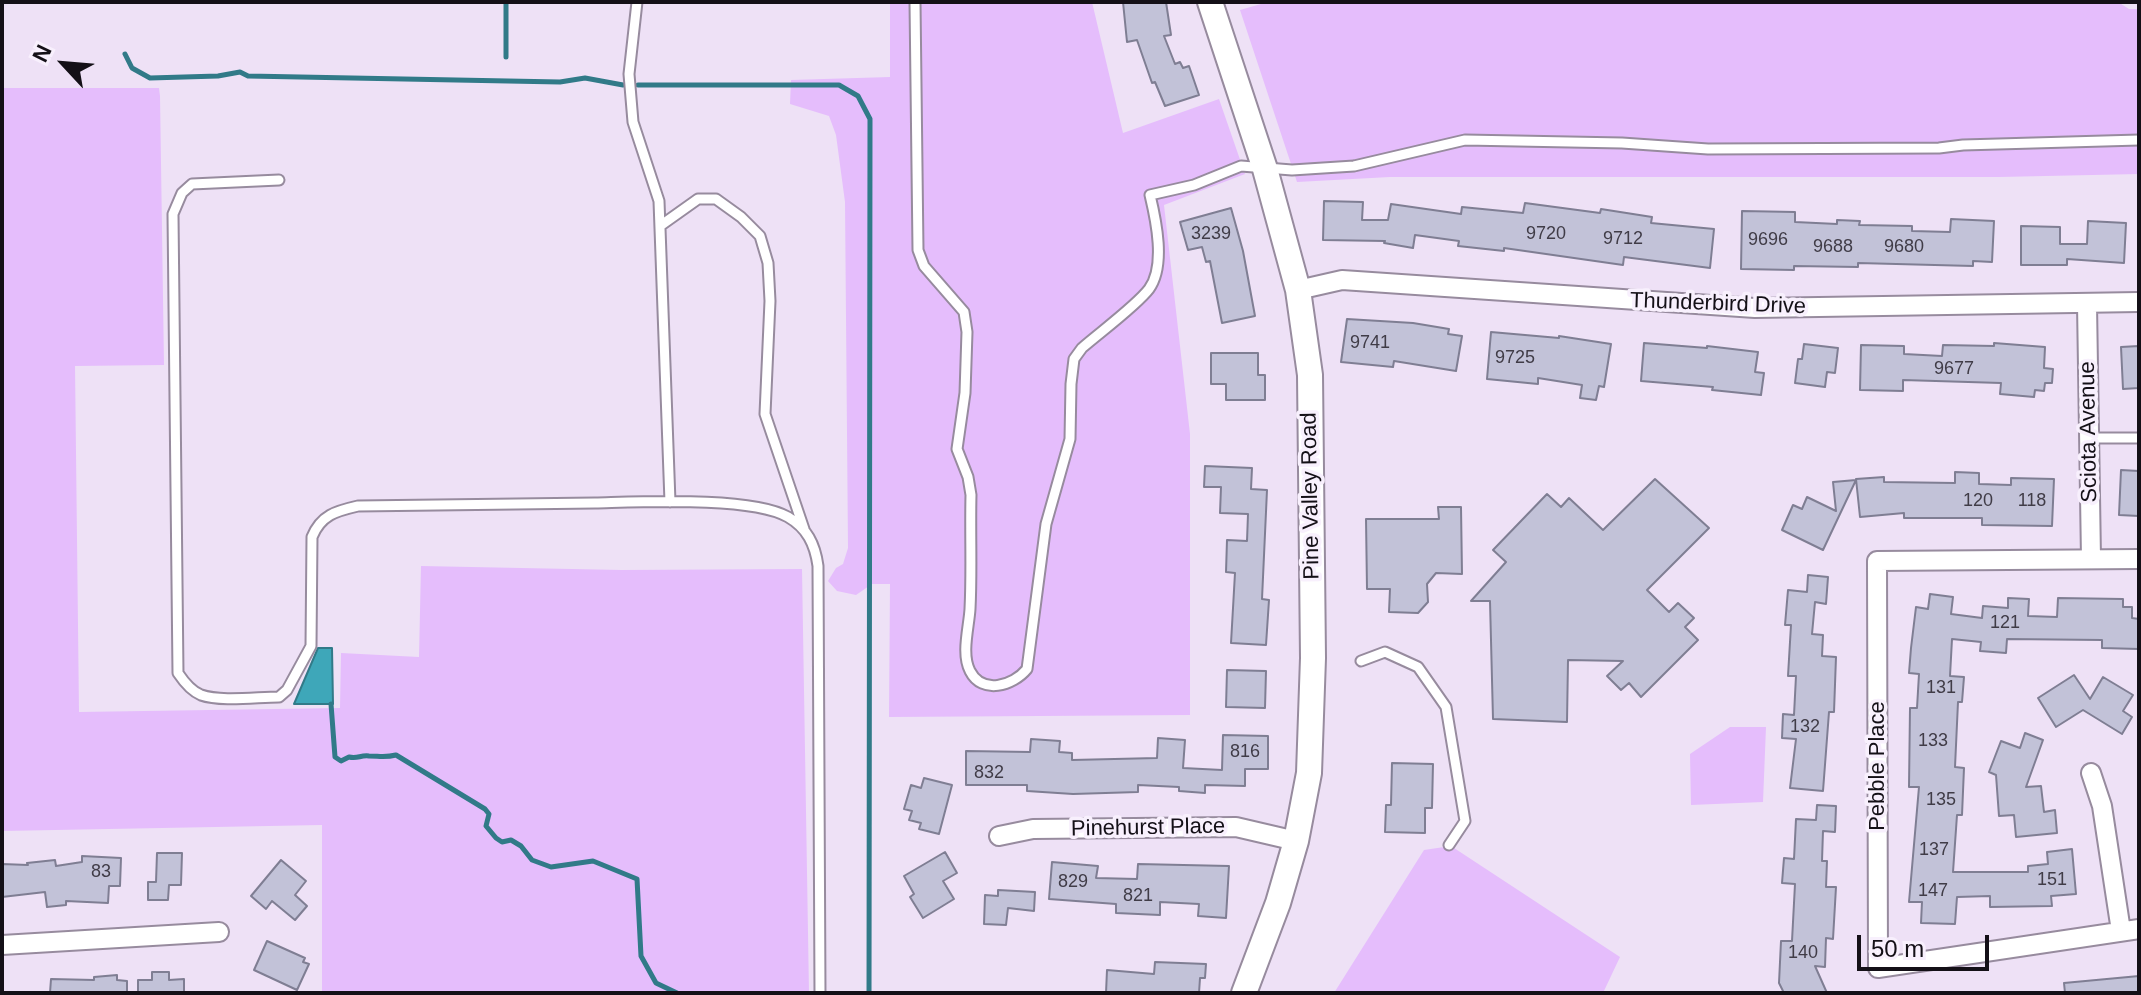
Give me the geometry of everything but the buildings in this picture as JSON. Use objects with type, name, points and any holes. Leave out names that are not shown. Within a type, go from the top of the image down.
[{"type":"street","name":"Pine Valley Road","points":[[1210,2],[1265,169],[1298,290],[1310,375],[1313,658],[1309,773],[1296,841],[1278,903],[1244,993]]},
{"type":"street","name":"Thunderbird Drive","points":[[1298,290],[1342,280],[1755,308],[2139,302]]},
{"type":"street","name":"Sciota Avenue","points":[[2087,304],[2091,559]]},
{"type":"street","name":"Pebble Place","points":[[2130,930],[1878,968],[1877,561],[2139,559]]},
{"type":"street","points":[[2091,773],[2102,806],[2130,930]]},
{"type":"street","name":"Pinehurst Place","points":[[999,836],[1033,829],[1236,827],[1296,841]]},
{"type":"street","points":[[2,945],[219,932]]},
{"type":"lane","points":[[637,2],[629,74],[633,122],[659,201],[670,502]]},
{"type":"lane","points":[[915,2],[918,250],[924,266],[964,312],[967,332],[965,393],[957,449],[971,495],[970,607],[966,657],[970,672],[979,681],[998,686],[1017,681],[1027,669],[1046,524],[1070,439],[1074,359],[1082,348],[1149,288],[1156,271],[1158,230],[1150,195],[1194,185],[1241,166],[1292,170],[1354,166],[1465,140],[1622,143],[1708,149],[1939,148],[2053,141],[2139,140]]},
{"type":"lane","points":[[279,180],[192,184],[182,193],[173,214],[178,673],[186,685],[199,694],[213,697],[279,697],[287,690],[311,646],[312,537],[317,523],[328,514],[358,506],[670,502],[756,507],[786,515],[804,529]]},
{"type":"lane","points":[[660,226],[698,199],[716,199],[760,236],[768,263],[770,301],[765,414],[804,529],[816,547],[819,602],[820,993]]},
{"type":"lane","points":[[2089,438],[2139,438]]},
{"type":"lane","points":[[1361,661],[1385,652],[1418,667],[1446,707],[1465,821],[1449,845]]},
{"type":"shaded area","points":[[890,2],[1092,2],[1123,133],[1219,99],[1245,174],[1164,205],[1190,434],[1190,715],[889,717],[890,584],[872,584],[856,595],[837,591],[828,581],[836,568],[843,564],[848,548],[845,202],[836,135],[829,116],[790,104],[791,80],[890,77]]},
{"type":"shaded area","points":[[1268,2],[2118,2],[2129,9],[2139,9],[2139,174],[1999,177],[1390,177],[1297,182],[1240,10]]},
{"type":"shaded area","points":[[2,88],[159,88],[160,96],[164,365],[75,366],[79,712],[340,708],[341,653],[419,657],[421,566],[622,570],[802,569],[809,993],[322,993],[322,825],[2,831]]},
{"type":"shaded area","points":[[1730,727],[1766,727],[1763,802],[1691,805],[1690,754]]},
{"type":"shaded area","points":[[1451,846],[1620,957],[1603,993],[1334,993],[1424,850]]},
{"type":"water","points":[[318,648],[332,648],[333,704],[294,704]]},
{"type":"waterway","points":[[506,2],[506,57]]},
{"type":"waterway","points":[[125,54],[132,68],[150,78],[218,76],[240,72],[248,76],[560,82],[585,78],[623,85]]},
{"type":"waterway","points":[[638,85],[839,85],[858,96],[870,119],[869,993]]},
{"type":"waterway","points":[[331,704],[335,757],[341,761],[349,757],[396,755],[485,809],[489,814],[486,826],[496,838],[502,842],[511,840],[521,846],[532,860],[551,867],[593,861],[637,879],[641,956],[656,983],[677,993]]}]
